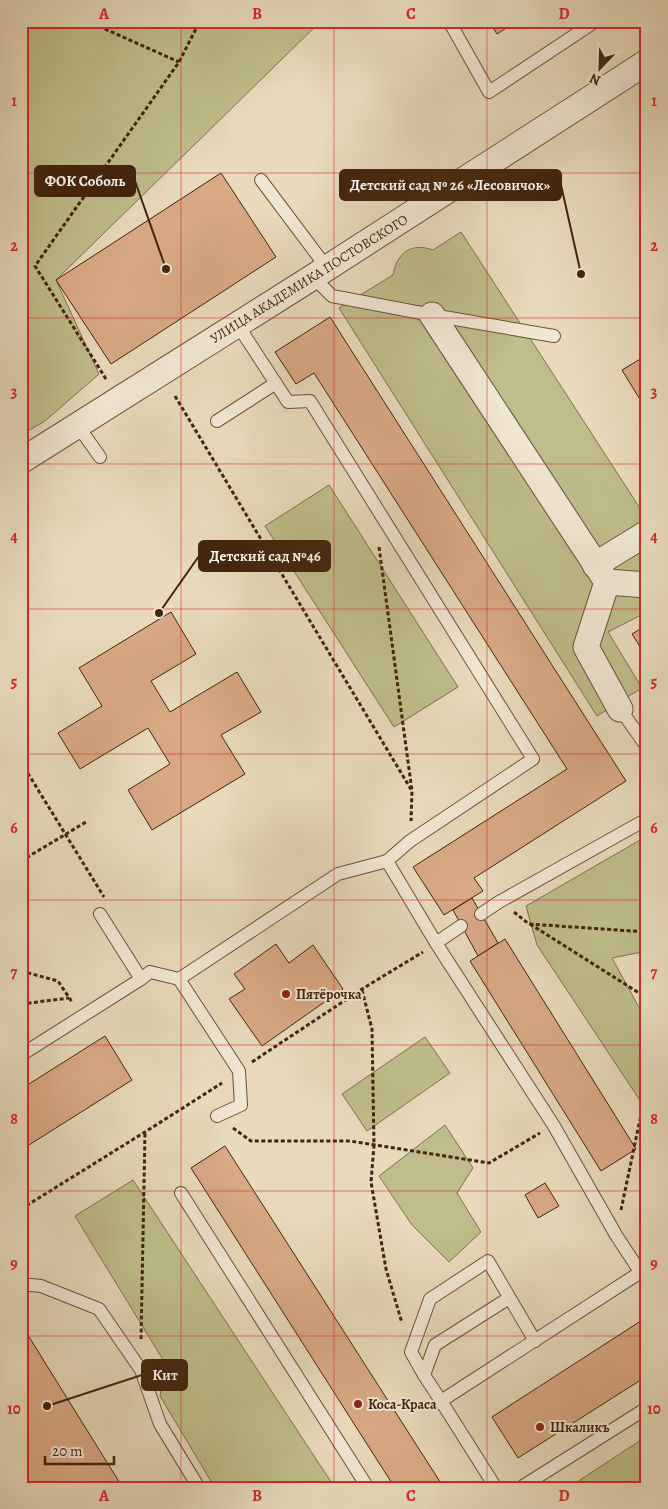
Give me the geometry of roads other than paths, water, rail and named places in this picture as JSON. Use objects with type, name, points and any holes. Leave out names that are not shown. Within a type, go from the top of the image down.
[{"type":"street","name":"УЛИЦА АКАДЕМИКА ПОСТОВСКОГО","points":[[21,461],[320,273],[647,62]]},
{"type":"street","points":[[432,316],[601,573],[647,586]]},
{"type":"street","points":[[620,709],[586,647],[601,573],[647,533]]},
{"type":"lane","points":[[449,21],[489,92],[596,21]]},
{"type":"lane","points":[[261,180],[320,273],[332,296],[432,316],[554,336]]},
{"type":"lane","points":[[179,979],[338,874],[387,861],[410,841],[533,759],[310,401],[288,402],[237,324]]},
{"type":"lane","points":[[218,421],[276,383]]},
{"type":"lane","points":[[78,426],[100,458]]},
{"type":"lane","points":[[620,709],[647,747]]},
{"type":"lane","points":[[482,914],[499,902],[647,819]]},
{"type":"lane","points":[[387,861],[436,943],[554,1126],[616,1235],[644,1270],[441,1401]]},
{"type":"lane","points":[[100,914],[141,979]]},
{"type":"lane","points":[[436,943],[461,926]]},
{"type":"lane","points":[[21,1055],[82,1018],[150,972],[179,979],[240,1071],[241,1105],[217,1116]]},
{"type":"lane","points":[[180,1193],[368,1488]]},
{"type":"lane","points":[[496,1488],[424,1376],[411,1352],[430,1299],[488,1261],[535,1340]]},
{"type":"lane","points":[[21,1284],[41,1286],[99,1309],[141,1370],[160,1424],[199,1488]]},
{"type":"lane","points":[[424,1376],[434,1345],[510,1298]]},
{"type":"lane","points":[[520,1488],[647,1408]]},
{"type":"place","name":"ФОК Соболь","points":[[166,269]]},
{"type":"place","name":"Детский сад № 26 «Лесовичок»","points":[[581,274]]},
{"type":"place","name":"Детский сад №46","points":[[159,613]]},
{"type":"place","name":"Пятёрочка","points":[[286,994]]},
{"type":"place","name":"Коса-Краса","points":[[358,1404]]},
{"type":"place","name":"Кит","points":[[47,1406]]},
{"type":"place","name":"Шкаликъ","points":[[540,1427]]}]
